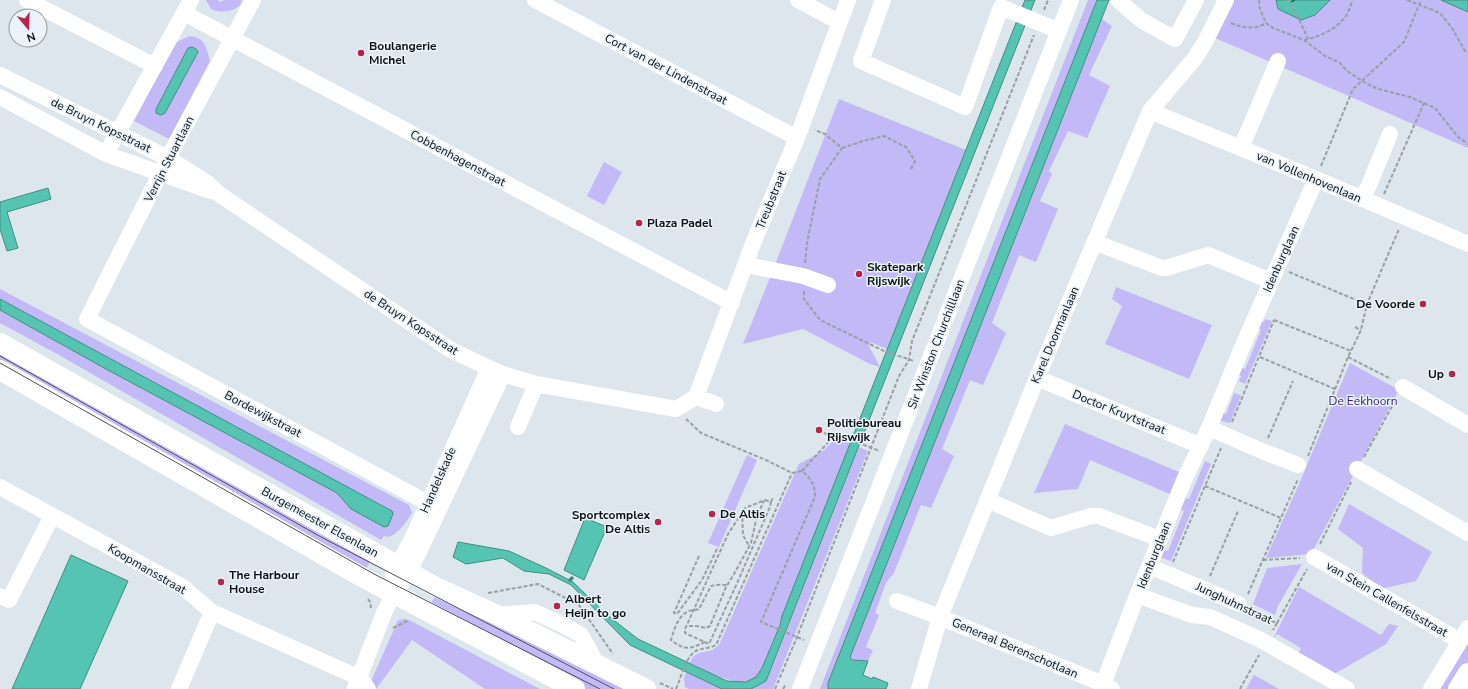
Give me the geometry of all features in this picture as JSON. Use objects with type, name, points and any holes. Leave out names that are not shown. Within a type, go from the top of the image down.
[{"type":"main road","name":"Burgemeester Elsenlaan","points":[[0,342],[441,589],[646,689]]},
{"type":"main road","points":[[0,370],[362,577],[575,689]]},
{"type":"main road","points":[[1458,689],[1468,673]]},
{"type":"street","points":[[27,0],[155,66]]},
{"type":"street","name":"Verrijn Stuartlaan","points":[[87,319],[161,175],[168,158],[253,0]]},
{"type":"street","name":"Cort van der Lindenstraat","points":[[535,0],[799,132]]},
{"type":"street","points":[[798,0],[839,22]]},
{"type":"street","name":"Treubstraat","points":[[695,398],[754,241],[799,132],[848,0]]},
{"type":"street","points":[[883,0],[861,61],[965,107],[1001,7],[1059,30]]},
{"type":"street","name":"Sir Winston Churchilllaan","points":[[800,689],[1071,0]]},
{"type":"street","points":[[1118,0],[1141,20],[1175,39],[1196,0]]},
{"type":"street","name":"Karel Doormanlaan","points":[[919,689],[940,617],[1037,378],[1150,111],[1195,58],[1226,0]]},
{"type":"street","points":[[106,154],[188,7]]},
{"type":"street","name":"Cobbenhagenstraat","points":[[188,7],[232,39],[732,302]]},
{"type":"street","points":[[1241,148],[1278,61]]},
{"type":"street","name":"de Bruyn Kopsstraat","points":[[0,75],[168,158],[206,182],[219,194],[451,350],[496,371],[536,384],[674,415]]},
{"type":"street","name":"de Bruyn Kopsstraat","points":[[0,97],[106,154],[161,175],[219,194]]},
{"type":"street","name":"van Vollenhovenlaan","points":[[1150,111],[1316,179],[1468,244]]},
{"type":"street","points":[[1362,199],[1390,134]]},
{"type":"street","name":"Idenburglaan","points":[[1098,685],[1137,596],[1185,478],[1210,428],[1257,313],[1316,179]]},
{"type":"street","points":[[1094,242],[1162,268],[1208,255],[1274,274]]},
{"type":"street","points":[[746,265],[803,276],[828,285]]},
{"type":"street","name":"Bordewijkstraat","points":[[87,319],[433,506]]},
{"type":"street","name":"Handelskade","points":[[361,685],[384,613],[394,593],[400,587],[403,568],[496,371]]},
{"type":"street","name":"Doctor Kruytstraat","points":[[1037,378],[1201,446]]},
{"type":"street","points":[[518,427],[536,384]]},
{"type":"street","points":[[1403,387],[1468,425]]},
{"type":"street","points":[[674,415],[695,398],[716,404]]},
{"type":"street","points":[[1210,428],[1301,467]]},
{"type":"street","points":[[1357,469],[1468,533]]},
{"type":"street","name":"Koopmansstraat","points":[[0,487],[183,587],[212,612],[361,685]]},
{"type":"street","points":[[987,500],[1050,528],[1091,516],[1099,516],[1160,539]]},
{"type":"street","points":[[0,596],[9,600],[52,516]]},
{"type":"street","name":"van Stein Callenfelsstraat","points":[[1314,557],[1464,635]]},
{"type":"street","name":"Junghuhnstraat","points":[[1149,566],[1241,605]]},
{"type":"street","points":[[1137,596],[1192,615],[1210,617],[1266,643]]},
{"type":"street","name":"Generaal Berenschotlaan","points":[[897,601],[940,617],[1098,685]]},
{"type":"street","points":[[178,689],[212,612]]},
{"type":"street","points":[[1431,689],[1464,635]]},
{"type":"street","name":"Junghuhnstraat","points":[[1266,643],[1348,689]]},
{"type":"path","points":[[775,689],[797,637],[899,376],[909,360],[912,341],[1029,19],[1048,0]]},
{"type":"path","points":[[1259,0],[1260,9],[1266,23],[1274,28],[1304,40],[1325,56],[1340,63],[1346,70],[1362,81],[1378,89],[1410,97],[1435,108],[1458,137],[1468,144]]},
{"type":"path","points":[[1287,0],[1291,2],[1301,20],[1308,39]]},
{"type":"path","points":[[1304,40],[1318,37],[1334,28],[1348,13],[1352,0]]},
{"type":"path","points":[[1407,0],[1440,13],[1452,28],[1465,50],[1468,52]]},
{"type":"path","points":[[1316,179],[1353,89],[1404,42],[1422,0]]},
{"type":"path","points":[[1218,16],[1237,26],[1246,28],[1259,26],[1266,23]]},
{"type":"path","points":[[1379,206],[1424,103]]},
{"type":"path","points":[[799,132],[825,134],[842,148]]},
{"type":"path","points":[[910,171],[915,161],[906,147],[884,136],[842,148],[820,179],[807,243],[803,276],[804,299],[820,320],[884,351],[914,362]]},
{"type":"path","points":[[1241,605],[1281,518],[1301,467],[1361,330],[1367,304],[1403,216]]},
{"type":"path","points":[[1274,274],[1367,304]]},
{"type":"path","points":[[1257,313],[1351,351]]},
{"type":"path","points":[[1355,327],[1361,330]]},
{"type":"path","points":[[1260,357],[1335,389]]},
{"type":"path","points":[[1277,623],[1314,557],[1357,469],[1403,387],[1402,384],[1348,357]]},
{"type":"path","points":[[1262,451],[1293,381]]},
{"type":"path","points":[[674,415],[701,433],[792,473],[802,471],[833,437],[837,435],[863,445]]},
{"type":"path","points":[[824,433],[833,437]]},
{"type":"path","points":[[802,471],[808,476],[815,487],[815,497],[761,622],[804,640]]},
{"type":"path","points":[[676,689],[689,656],[696,651],[716,645],[792,473]]},
{"type":"path","points":[[1205,486],[1281,518]]},
{"type":"path","points":[[771,502],[765,500],[746,508],[742,512],[728,534],[685,632],[709,644],[770,507],[771,502],[772,497]]},
{"type":"path","points":[[689,626],[706,628],[710,626],[727,585],[749,546],[757,516],[765,500]]},
{"type":"path","points":[[1205,590],[1238,511]]},
{"type":"path","points":[[742,512],[743,535],[749,546]]},
{"type":"path","points":[[699,556],[674,613],[677,614],[702,580],[718,547]]},
{"type":"path","points":[[1262,560],[1314,557]]},
{"type":"path","points":[[705,642],[690,648],[680,647],[671,640],[674,629],[680,618],[688,611],[699,609],[711,586],[716,584],[721,586],[727,585]]},
{"type":"path","name":"Junghuhnstraat","points":[[1241,605],[1246,610],[1277,623],[1266,643]]},
{"type":"path","points":[[1240,689],[1266,643]]},
{"type":"green space","points":[[206,0],[218,0],[219,2],[225,0],[242,0],[240,5],[236,8],[229,11],[221,11],[211,9]]},
{"type":"green space","points":[[1088,0],[1097,0],[828,683],[828,689],[820,689]]},
{"type":"green space","points":[[1233,0],[1468,0],[1468,148],[1213,37]]},
{"type":"green space","points":[[1102,19],[1112,26],[1089,75],[1110,86],[1087,138],[1068,131],[1049,171],[1052,174],[1040,201],[1058,209],[1036,262],[1019,255],[992,323],[1006,333],[983,385],[970,380],[942,449],[954,456],[931,508],[921,505],[894,573],[886,583],[875,613],[879,615],[866,647],[873,650],[868,661],[852,660],[850,657]]},
{"type":"green space","points":[[189,36],[199,39],[204,44],[210,61],[169,139],[134,121],[175,43]],"holes":[[[192,47],[196,49],[197,52],[165,113],[161,115],[156,113],[156,109]]]},
{"type":"green space","points":[[839,99],[966,150],[887,349],[870,342],[869,346],[880,367],[870,364],[803,329],[743,344]]},
{"type":"green space","points":[[604,162],[622,172],[604,205],[587,196]]},
{"type":"green space","points":[[1116,287],[1212,325],[1189,379],[1105,344],[1122,306],[1112,299]]},
{"type":"green space","points":[[0,289],[409,505],[412,512],[411,515],[404,525],[392,536],[384,536],[381,540],[59,355],[0,323],[0,310],[106,369],[337,493],[351,509],[384,527],[388,525],[392,511],[0,299]]},
{"type":"green space","points":[[1265,319],[1272,321],[1245,384],[1239,381],[1241,376],[1237,375],[1240,367],[1245,369],[1261,330],[1257,328],[1260,321],[1264,322]]},
{"type":"green space","points":[[0,345],[371,560],[365,571],[0,366]]},
{"type":"green space","name":"De Eekhoorn","points":[[1350,363],[1399,390],[1311,554],[1266,558],[1299,484]]},
{"type":"green space","points":[[1234,393],[1241,395],[1230,423],[1219,420],[1222,413],[1226,414]]},
{"type":"green space","points":[[1065,424],[1179,472],[1170,494],[1090,460],[1078,489],[1034,493]]},
{"type":"green space","points":[[836,438],[851,444],[761,672],[756,678],[749,681],[731,680],[722,678],[690,663],[696,655],[712,650],[720,643],[799,464],[823,451]]},
{"type":"green space","points":[[859,447],[868,451],[773,689],[751,689],[766,680],[774,663]]},
{"type":"green space","points":[[747,455],[757,460],[719,547],[708,543]]},
{"type":"green space","points":[[1205,461],[1211,464],[1171,561],[1160,557],[1164,550],[1168,551],[1184,511],[1180,509],[1185,498],[1189,499]]},
{"type":"green space","points":[[1349,504],[1432,552],[1416,581],[1381,589],[1362,573],[1363,548],[1338,529]]},
{"type":"green space","points":[[1302,564],[1278,606],[1275,615],[1253,604],[1267,568]]},
{"type":"green space","points":[[1299,587],[1381,635],[1389,624],[1398,626],[1386,644],[1331,676],[1297,656],[1301,648],[1277,634],[1272,641]]},
{"type":"green space","points":[[437,593],[639,689],[582,689],[430,605]]},
{"type":"green space","points":[[398,620],[409,620],[540,689],[485,689],[412,640],[376,689],[369,686]]},
{"type":"green space","points":[[1468,635],[1468,667],[1454,689],[1436,689]]},
{"type":"green space","points":[[686,672],[722,689],[689,689],[685,687],[684,678]]},
{"type":"green space","points":[[1254,675],[1279,689],[1246,689]]},
{"type":"shaded area","points":[[1025,0],[1035,0],[766,681],[751,689],[722,689],[630,645],[571,585],[549,574],[524,571],[503,558],[466,564],[453,557],[458,542],[509,551],[573,582],[606,614],[638,639],[727,681],[746,682],[756,677],[762,668],[780,625],[782,616]]},
{"type":"shaded area","points":[[1097,0],[1109,0],[850,657],[852,660],[868,661],[863,675],[888,683],[886,689],[828,689],[828,683]]},
{"type":"shaded area","points":[[1276,0],[1330,0],[1315,15],[1301,20],[1278,9]]},
{"type":"shaded area","points":[[1441,0],[1468,0],[1468,12]]},
{"type":"shaded area","points":[[192,47],[198,52],[165,113],[161,115],[156,113],[156,109],[188,48]]},
{"type":"shaded area","points":[[48,188],[51,199],[7,212],[18,248],[7,251],[0,229],[0,202]]},
{"type":"shaded area","points":[[0,299],[392,511],[393,514],[388,526],[384,527],[351,509],[337,493],[106,369],[0,310]]},
{"type":"shaded area","points":[[585,518],[607,527],[584,580],[564,570]]},
{"type":"shaded area","points":[[71,555],[128,581],[80,689],[12,689]]},
{"type":"ferry route","points":[[1291,2],[1295,0]]},
{"type":"tram line","points":[[0,356],[321,537],[614,689]]},
{"type":"tram line","points":[[0,363],[374,574],[600,689]]},
{"type":"place","name":"Boulangerie Michel","points":[[361,53]]},
{"type":"place","name":"Plaza Padel","points":[[639,223]]},
{"type":"place","name":"Skatepark Rijswijk","points":[[859,274]]},
{"type":"place","name":"De Voorde","points":[[1423,304]]},
{"type":"place","name":"Up","points":[[1452,374]]},
{"type":"place","name":"Politiebureau Rijswijk","points":[[819,430]]},
{"type":"place","name":"De Altis","points":[[712,514]]},
{"type":"place","name":"Sportcomplex De Altis","points":[[658,522]]},
{"type":"place","name":"The Harbour House","points":[[221,582]]},
{"type":"place","name":"Albert Heijn to go","points":[[557,606]]}]
